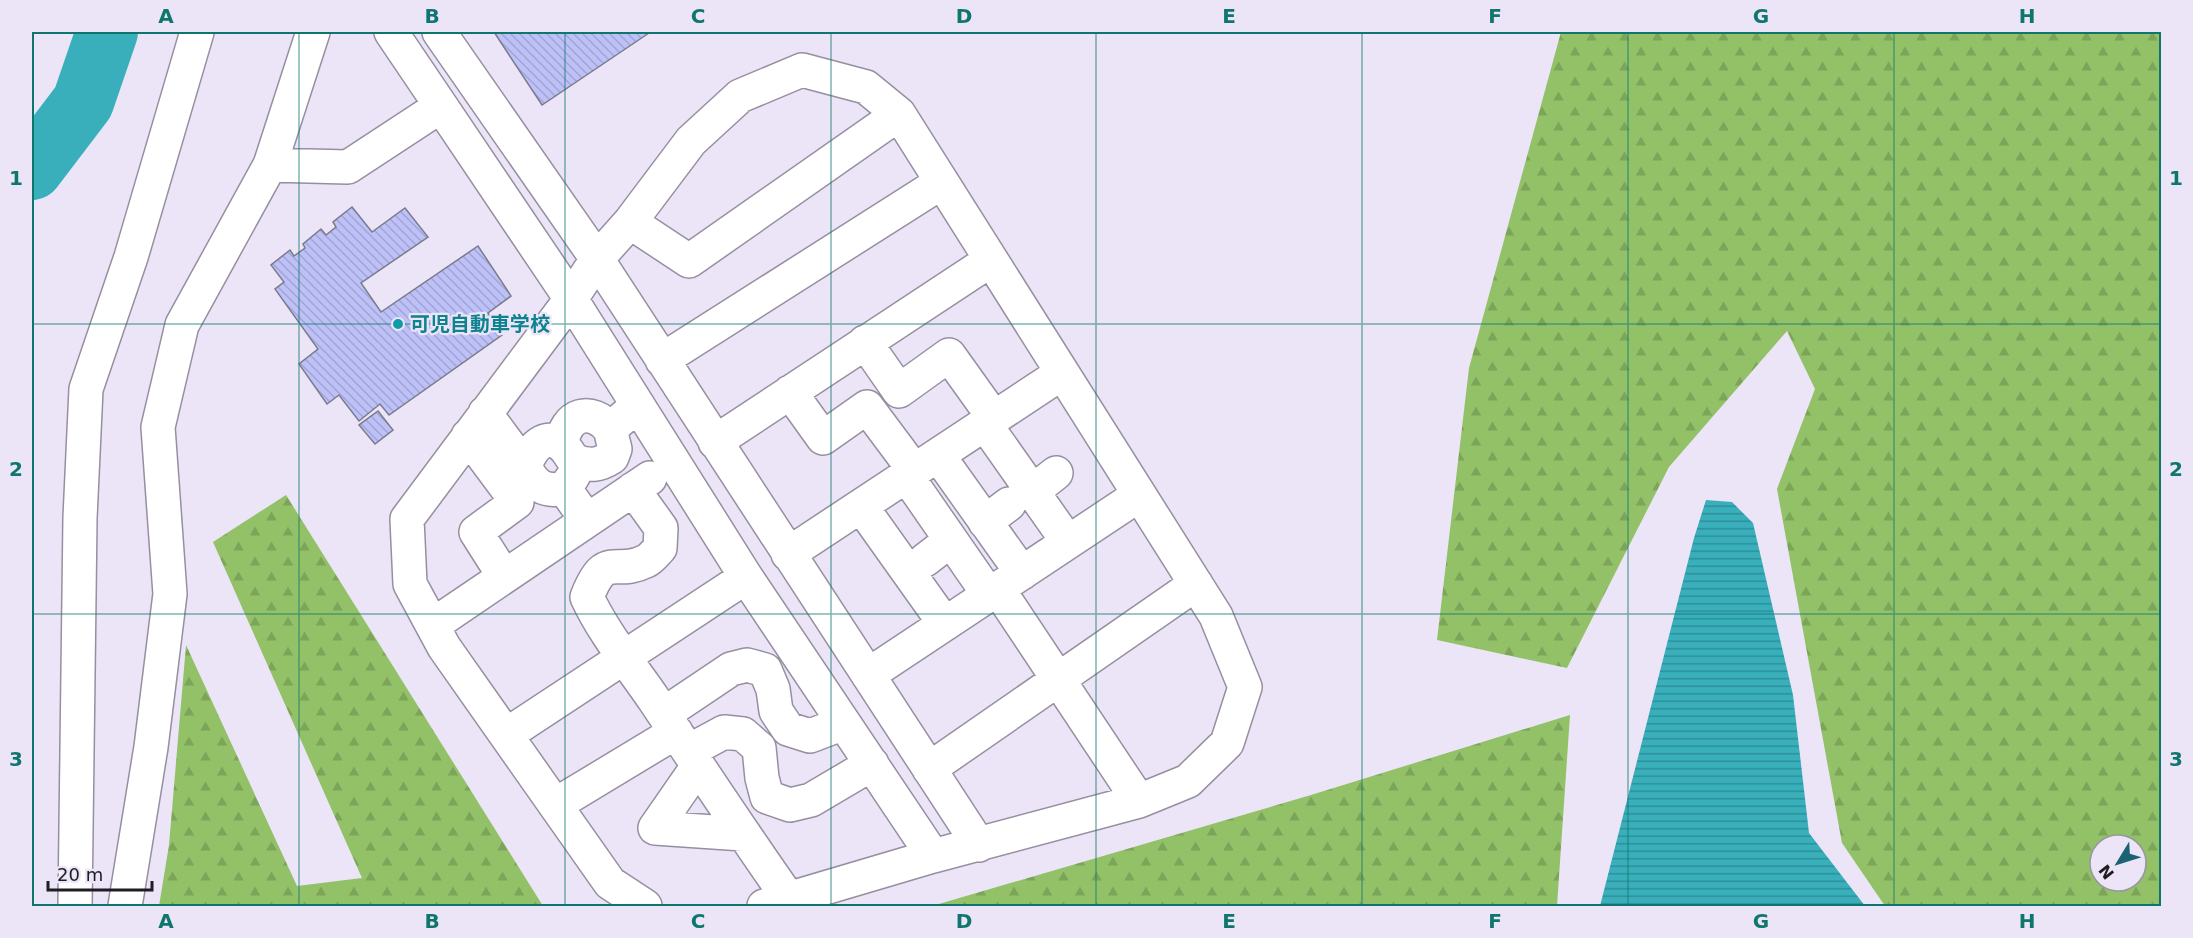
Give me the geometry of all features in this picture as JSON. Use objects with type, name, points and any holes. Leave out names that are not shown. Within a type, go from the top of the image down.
[{"type":"street","points":[[75,906],[80,518],[87,389],[131,257],[197,32]]},
{"type":"street","points":[[125,906],[151,747],[170,594],[158,427],[182,325],[270,165],[314,32]]},
{"type":"street","points":[[391,32],[571,300],[746,577],[933,856]]},
{"type":"street","points":[[439,32],[597,259],[979,845]]},
{"type":"street","points":[[525,467],[529,455],[546,440],[554,440],[576,464],[630,491],[661,528],[660,548],[647,561],[631,566],[610,566],[595,577],[587,597],[598,620],[624,655],[743,834],[777,903],[933,856],[1139,801],[1188,781],[1227,743],[1245,687],[1216,616],[899,114],[866,87],[802,70],[740,96],[691,141],[630,222],[597,259],[571,300],[407,519],[410,584],[444,647],[610,883],[645,906]]},
{"type":"street","points":[[270,165],[348,167],[441,106]]},
{"type":"street","points":[[630,222],[690,261],[899,114]]},
{"type":"street","points":[[662,360],[942,182]]},
{"type":"street","points":[[715,442],[991,260]]},
{"type":"street","points":[[865,342],[899,391],[949,355],[989,421],[1021,498],[1068,542]]},
{"type":"street","points":[[788,554],[1062,373]]},
{"type":"street","points":[[790,392],[823,438],[867,406],[920,467],[951,540],[1003,586],[1058,680],[1139,801]]},
{"type":"street","points":[[610,429],[637,406]]},
{"type":"street","points":[[476,424],[525,467],[541,488],[548,490],[576,464],[612,457],[615,449],[610,429],[601,419],[579,416],[567,427],[563,436],[576,464],[587,520]]},
{"type":"street","points":[[476,424],[517,502],[476,532],[504,576]]},
{"type":"street","points":[[433,625],[672,463]]},
{"type":"street","points":[[920,467],[1021,498]]},
{"type":"street","points":[[868,675],[1139,495]]},
{"type":"street","points":[[1003,586],[1021,498]]},
{"type":"street","points":[[861,506],[905,571],[945,624]]},
{"type":"street","points":[[905,571],[951,540]]},
{"type":"street","points":[[506,735],[624,655],[746,577]]},
{"type":"street","points":[[929,769],[1196,584]]},
{"type":"street","points":[[743,834],[655,828],[682,741],[731,669],[747,665],[765,670],[773,689],[776,711],[788,729],[810,736],[844,723]]},
{"type":"street","points":[[555,805],[682,741],[724,732],[743,734],[759,748],[762,778],[767,797],[790,805],[811,800],[872,764]]},
{"type":"green space","points":[[1561,32],[2161,32],[2161,906],[1885,906],[1842,843],[1777,489],[1815,389],[1787,331],[1669,467],[1567,668],[1437,640],[1469,368]]},
{"type":"green space","points":[[286,495],[543,906],[159,906],[169,845],[186,645],[297,886],[362,878],[213,542]]},
{"type":"green space","points":[[1570,715],[1557,906],[932,906],[1311,795]]},
{"type":"water","points":[[1706,500],[1732,502],[1753,523],[1793,695],[1809,833],[1865,906],[1600,906],[1694,538]]},
{"type":"building","points":[[494,32],[648,32],[649,33],[542,105]]},
{"type":"building","name":"可児自動車学校","points":[[352,207],[372,232],[405,208],[428,237],[361,283],[381,312],[478,246],[511,296],[488,313],[502,335],[389,415],[380,404],[359,421],[339,395],[327,404],[299,364],[318,349],[275,289],[284,282],[271,265],[290,250],[294,256],[305,248],[303,244],[321,229],[326,235],[336,227],[333,222]]},
{"type":"building","points":[[378,411],[393,430],[375,444],[359,425]]},
{"type":"waterway","points":[[32,169],[83,102],[107,32]]},
{"type":"place","name":"可児自動車学校","points":[[398,324]]}]
